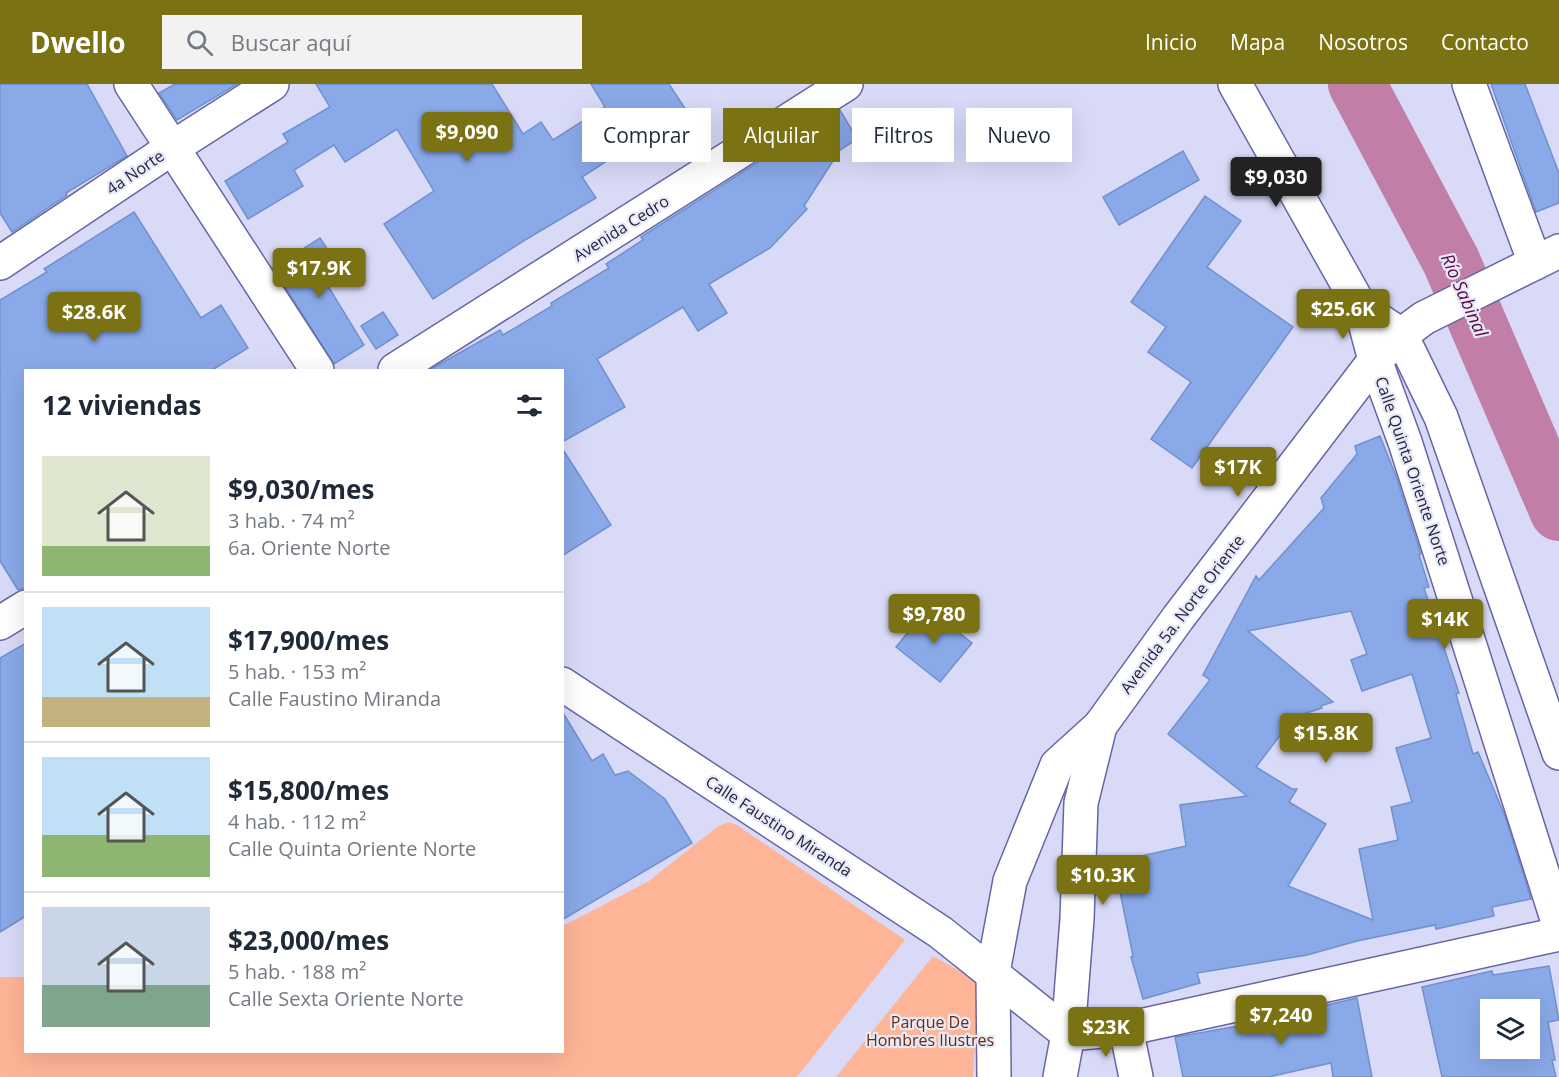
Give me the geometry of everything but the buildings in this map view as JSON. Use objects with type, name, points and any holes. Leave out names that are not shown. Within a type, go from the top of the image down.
[{"type":"street","points":[[131,84],[316,369]]},
{"type":"street","name":"4a Norte","points":[[0,263],[272,84]]},
{"type":"street","name":"Avenida Cedro","points":[[397,369],[846,84]]},
{"type":"street","points":[[1235,84],[1361,308],[1413,326],[1441,417],[1559,753]]},
{"type":"street","points":[[1469,84],[1535,263]]},
{"type":"street","name":"Avenida 5a. Norte Oriente","points":[[1100,726],[1185,608],[1375,360],[1413,326],[1535,263]]},
{"type":"street","name":"Calle Quinta Oriente Norte","points":[[1361,308],[1375,360],[1405,442],[1559,925]]},
{"type":"street","points":[[0,623],[24,608]]},
{"type":"street","name":"Calle Faustino Miranda","points":[[564,685],[940,932],[1068,1034]]},
{"type":"street","points":[[994,1077],[993,972],[1010,881],[1057,765],[1100,726]]},
{"type":"street","points":[[1060,1077],[1068,1034],[1077,919],[1081,802],[1100,726]]},
{"type":"street","points":[[1068,1034],[1126,1029],[1559,934]]},
{"type":"street","points":[[1126,1029],[1136,1077]]},
{"type":"green space","points":[[728,822],[737,825],[905,940],[797,1077],[0,1077],[0,977],[24,977],[24,1053],[564,1053],[564,925],[649,881],[717,827]]},
{"type":"green space","name":"Parque De Hombres Ilustres","points":[[933,956],[979,982],[973,1077],[836,1077]]},
{"type":"waterway","name":"Río Sabinal","points":[[1357,84],[1451,261],[1559,512]]}]
